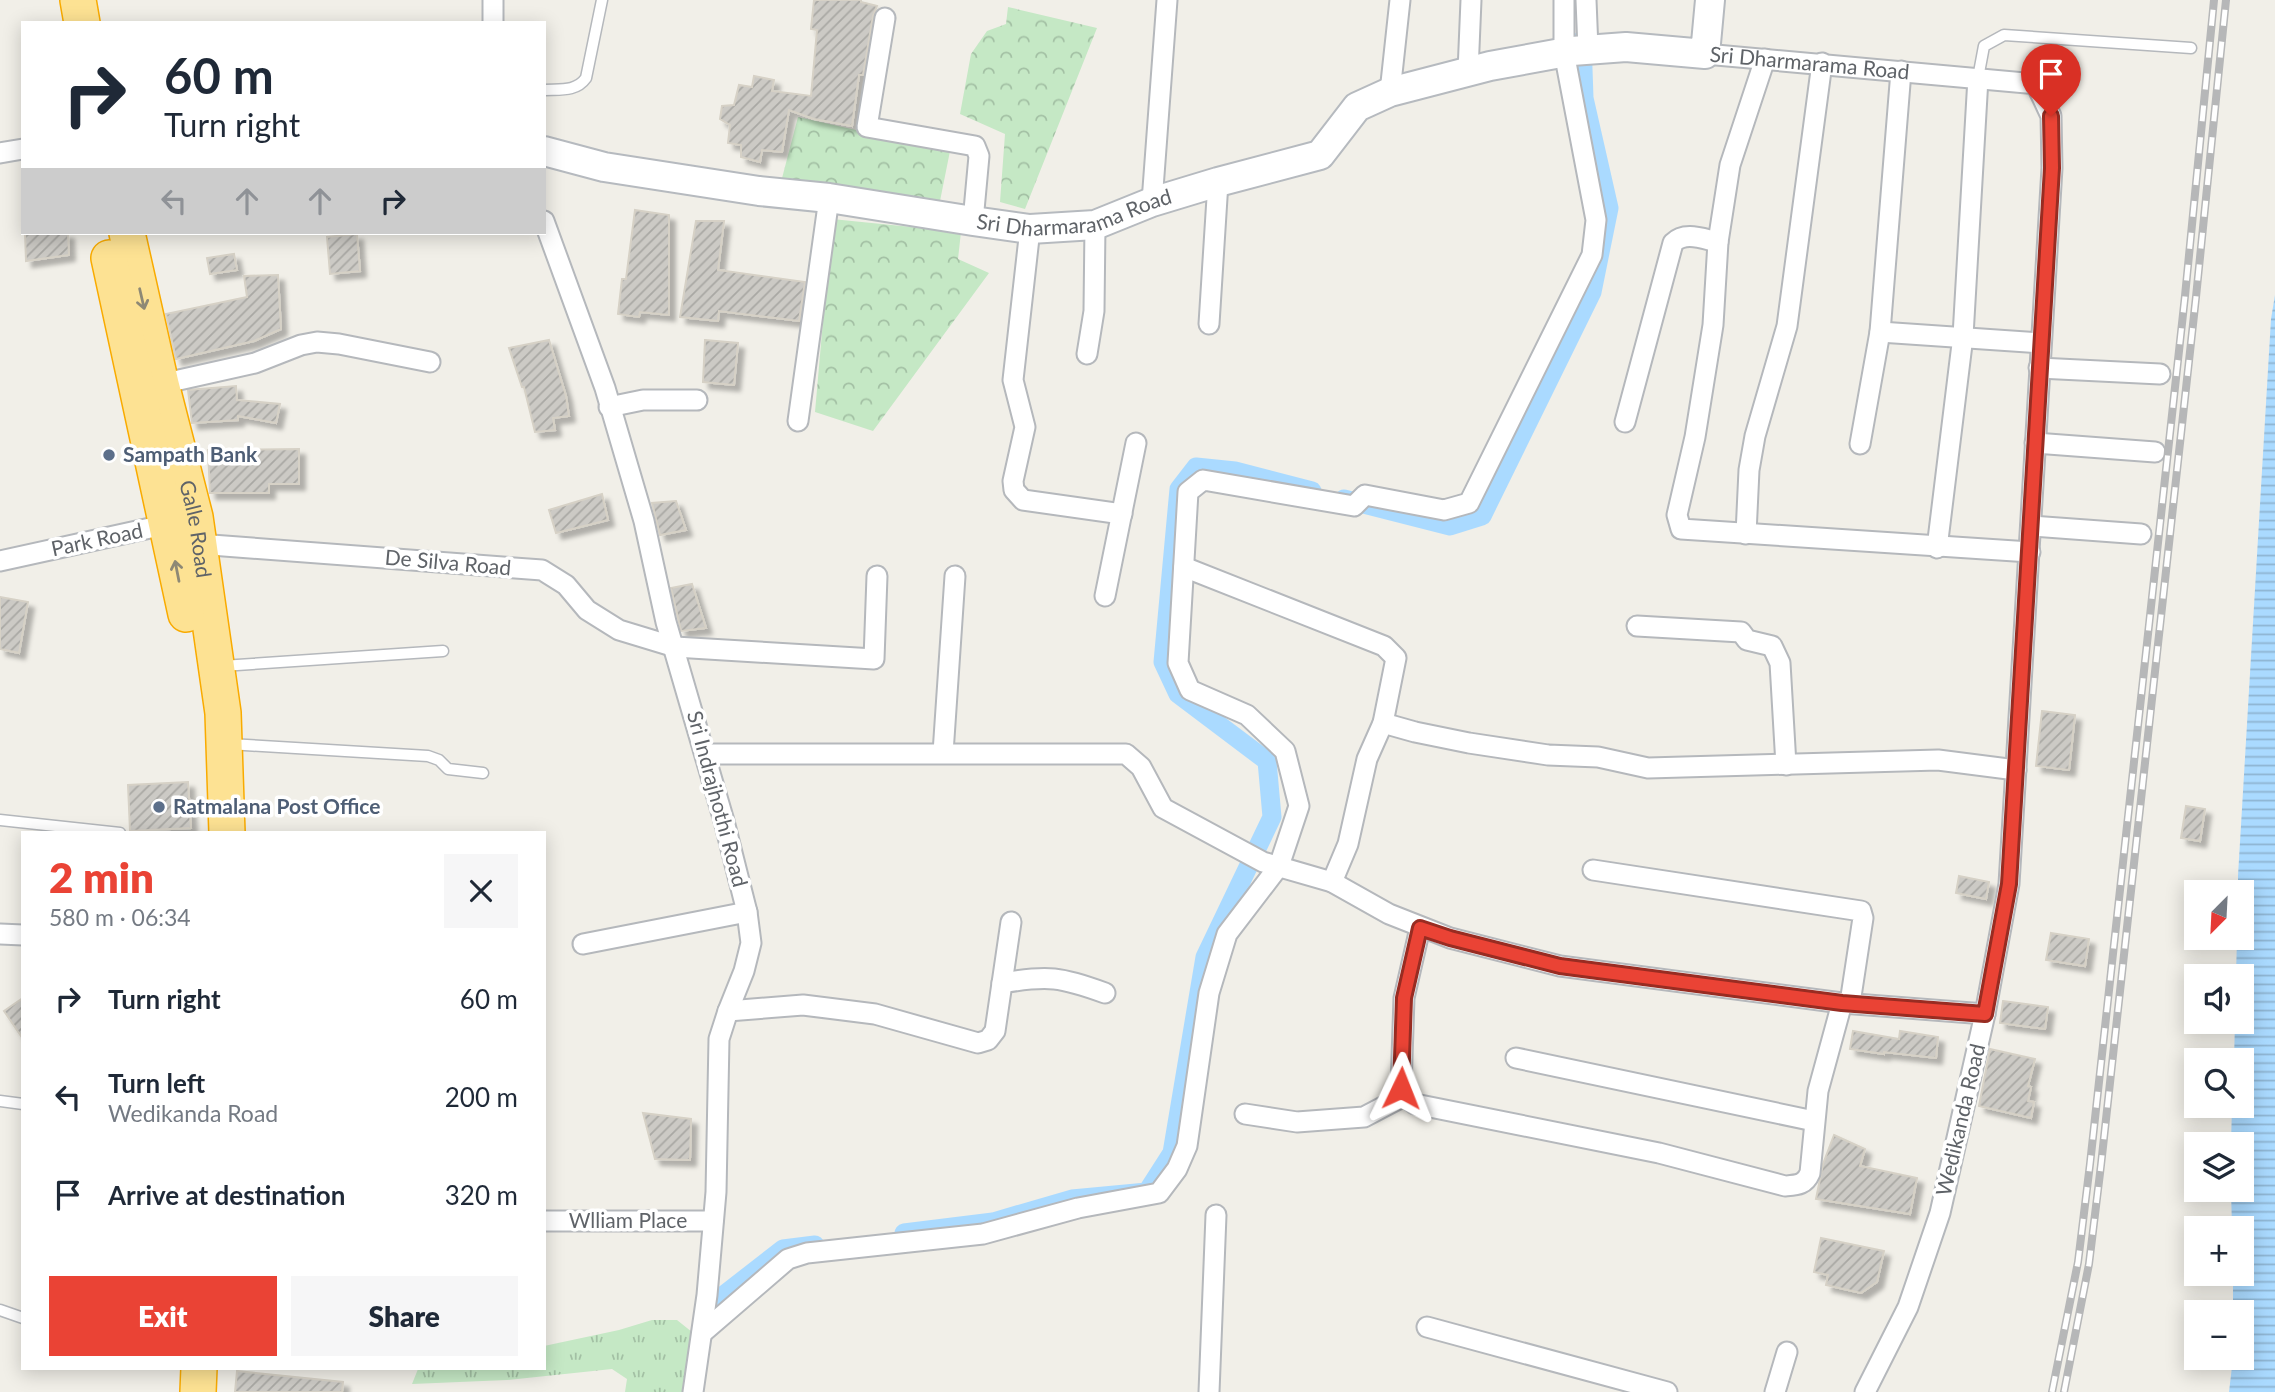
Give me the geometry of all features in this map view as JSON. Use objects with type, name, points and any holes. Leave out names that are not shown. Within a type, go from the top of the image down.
[{"type":"highway","points":[[57,0],[61,21]]},
{"type":"highway","points":[[78,0],[82,21]]},
{"type":"highway","name":"Galle Road","points":[[104,235],[144,427],[187,529],[203,734],[207,831]]},
{"type":"highway","name":"Galle Road","points":[[127,235],[161,384],[223,713],[227,831]]},
{"type":"highway","points":[[177,1392],[178,1370]]},
{"type":"highway","points":[[198,1392],[199,1370]]},
{"type":"street","points":[[493,0],[493,21]]},
{"type":"street","points":[[1152,202],[1167,0]]},
{"type":"street","points":[[1390,92],[1400,0]]},
{"type":"street","points":[[1468,72],[1471,0]]},
{"type":"street","points":[[702,1333],[788,1259],[807,1253],[983,1234],[1078,1208],[1159,1193],[1177,1169],[1186,1146],[1209,993],[1227,934],[1271,864],[1299,806],[1285,751],[1247,715],[1190,690],[1178,663],[1188,492],[1203,480],[1444,510],[1469,503],[1592,255],[1596,220],[1577,50],[1564,0]]},
{"type":"street","points":[[1577,50],[1586,0]]},
{"type":"street","points":[[1705,54],[1710,0]]},
{"type":"street","points":[[885,18],[867,127],[975,146],[979,156],[973,221]]},
{"type":"street","name":"Sri Dharmarama Road","points":[[546,151],[604,167],[1030,229],[1095,225],[1152,202],[1218,181],[1320,155],[1357,107],[1390,92],[1468,72],[1577,50],[1626,47],[2036,84]]},
{"type":"street","points":[[1765,59],[1730,165],[1718,242],[1713,326],[1695,437],[1677,515],[1681,529],[1937,548],[2030,552]]},
{"type":"street","points":[[1746,534],[1749,470],[1755,436],[1787,326],[1822,63]]},
{"type":"street","points":[[1860,444],[1880,332],[1901,71]]},
{"type":"street","points":[[1937,548],[1963,336],[1978,78]]},
{"type":"street","name":"Wedikanda Road","points":[[1865,1392],[1909,1307],[1940,1213],[1985,1014],[2009,884],[2052,168],[2051,116],[2036,84]]},
{"type":"street","points":[[0,153],[21,149]]},
{"type":"street","points":[[1209,324],[1218,181]]},
{"type":"street","points":[[798,421],[829,198]]},
{"type":"street","points":[[1087,354],[1094,311],[1095,225]]},
{"type":"street","name":"Sri Indrajhothi Road","points":[[546,226],[605,388],[644,521],[666,622],[706,754],[747,912],[751,943],[744,971],[719,1039],[716,1192],[702,1333],[692,1392]]},
{"type":"street","points":[[1030,229],[1013,380],[1025,427],[1013,481],[1014,490],[1023,500],[1122,514]]},
{"type":"street","points":[[1625,422],[1673,243],[1679,237],[1688,236],[1718,242]]},
{"type":"street","points":[[1880,332],[2040,343]]},
{"type":"street","points":[[161,384],[256,363],[301,345],[317,342],[430,362]]},
{"type":"street","points":[[2039,368],[2160,374]]},
{"type":"street","points":[[609,407],[643,400],[697,400]]},
{"type":"street","points":[[1105,596],[1136,443]]},
{"type":"street","points":[[2035,443],[2155,452]]},
{"type":"street","points":[[2031,526],[2141,534]]},
{"type":"street","name":"Park Road","points":[[0,561],[187,529]]},
{"type":"street","name":"De Silva Road","points":[[187,529],[542,570],[566,585],[587,611],[619,630],[675,647],[874,659],[877,576]]},
{"type":"street","points":[[1184,567],[1384,646],[1396,658],[1383,723],[1367,759],[1349,844],[1332,881]]},
{"type":"street","points":[[943,753],[955,576]]},
{"type":"street","points":[[1637,626],[1741,632],[1748,640],[1772,646],[1780,663],[1786,765]]},
{"type":"street","points":[[1383,723],[1469,743],[1548,755],[1598,757],[1648,768],[1938,760],[2015,770]]},
{"type":"street","points":[[706,754],[1126,754],[1142,767],[1163,808],[1241,852],[1271,864],[1332,881],[1389,914],[1450,938],[1560,966],[1846,1003],[1985,1014]]},
{"type":"street","points":[[1420,928],[1404,998],[1401,1088],[1404,1096],[1415,1104],[1659,1153],[1785,1186],[1801,1184],[1807,1180],[1810,1173],[1818,1091],[1846,1003],[1863,918],[1861,911],[1593,870]]},
{"type":"street","points":[[583,944],[747,912]]},
{"type":"street","points":[[728,1011],[803,1005],[875,1014],[978,1043],[988,1040],[995,1031],[1011,922]]},
{"type":"street","points":[[0,934],[21,935]]},
{"type":"street","points":[[1002,983],[1037,977],[1068,980],[1105,993]]},
{"type":"street","points":[[1516,1058],[1814,1121]]},
{"type":"street","points":[[1245,1114],[1297,1122],[1364,1117],[1404,1096]]},
{"type":"street","points":[[1209,1392],[1216,1215]]},
{"type":"street","name":"Wlliam Place","points":[[546,1221],[712,1221]]},
{"type":"street","points":[[1427,1327],[1667,1392]]},
{"type":"street","points":[[1775,1392],[1787,1352]]},
{"type":"lane","points":[[546,90],[574,89],[586,78],[602,0]]},
{"type":"lane","points":[[1978,78],[1984,46],[2004,36],[2191,48]]},
{"type":"lane","points":[[215,666],[443,651]]},
{"type":"lane","points":[[224,744],[428,756],[439,760],[448,769],[483,773]]},
{"type":"lane","points":[[0,820],[102,831]]},
{"type":"lane","points":[[0,1101],[21,1104]]},
{"type":"lane","points":[[0,1310],[21,1317]]},
{"type":"green space","points":[[1008,7],[1097,28],[1025,209],[1000,202],[1005,134],[960,114],[971,54],[987,31],[1006,24]]},
{"type":"green space","points":[[798,117],[950,151],[940,201],[781,182]]},
{"type":"green space","points":[[832,219],[961,232],[958,259],[989,273],[873,431],[815,412]]},
{"type":"green space","points":[[652,1320],[677,1320],[692,1332],[684,1392],[625,1392],[627,1379],[612,1369],[507,1380],[412,1384],[418,1370],[546,1370],[546,1346]]},
{"type":"water","points":[[2275,295],[2275,1392],[2229,1392],[2232,1370],[2254,1370],[2254,1300],[2233,1300],[2233,1286],[2254,1286],[2254,1216],[2232,1216],[2231,1202],[2254,1202],[2254,1132],[2231,1132],[2232,1118],[2254,1118],[2254,1048],[2234,1048],[2235,1034],[2254,1034],[2254,964],[2236,964],[2237,950],[2254,950],[2254,880],[2238,880],[2238,876],[2271,319]]},
{"type":"building","points":[[814,0],[861,0],[877,6],[863,75],[859,75],[852,126],[814,119],[789,110],[782,152],[762,150],[760,162],[741,157],[741,145],[728,143],[730,125],[720,119],[722,106],[734,105],[739,85],[752,87],[754,76],[774,80],[772,91],[811,96],[817,30],[811,29]]},
{"type":"building","points":[[635,210],[669,215],[669,315],[640,312],[639,317],[618,314],[622,279],[626,279]]},
{"type":"building","points":[[696,221],[724,221],[718,270],[805,282],[799,321],[719,311],[718,321],[680,317]]},
{"type":"building","points":[[25,235],[68,235],[69,255],[26,261]]},
{"type":"building","points":[[357,235],[360,271],[330,274],[327,237]]},
{"type":"building","points":[[234,254],[237,270],[210,274],[207,258]]},
{"type":"building","points":[[278,275],[281,329],[254,341],[176,359],[166,314],[247,297],[244,276]]},
{"type":"building","points":[[549,340],[566,396],[569,416],[553,418],[555,430],[535,432],[524,387],[509,348]]},
{"type":"building","points":[[705,340],[738,343],[734,385],[703,382]]},
{"type":"building","points":[[236,386],[237,400],[280,404],[276,423],[238,416],[238,420],[192,423],[188,390]]},
{"type":"building","points":[[299,449],[299,484],[269,484],[269,493],[210,493],[208,450]]},
{"type":"building","points":[[602,494],[608,520],[556,533],[549,510]]},
{"type":"building","points":[[676,501],[686,530],[660,535],[652,503]]},
{"type":"building","points":[[692,584],[706,628],[681,631],[671,588]]},
{"type":"building","points":[[0,597],[28,602],[19,653],[0,649]]},
{"type":"building","points":[[2042,711],[2075,715],[2069,770],[2036,766]]},
{"type":"building","name":"Ratmalana Post Office","points":[[188,782],[191,828],[130,831],[128,785]]},
{"type":"building","points":[[2186,806],[2205,809],[2200,841],[2181,838]]},
{"type":"building","points":[[1959,876],[1989,882],[1986,899],[1956,893]]},
{"type":"building","points":[[2051,933],[2089,939],[2085,966],[2046,960]]},
{"type":"building","points":[[21,999],[21,1036],[4,1011]]},
{"type":"building","points":[[2003,1001],[2048,1007],[2045,1029],[2000,1023]]},
{"type":"building","points":[[1853,1031],[1899,1039],[1900,1031],[1938,1037],[1936,1058],[1850,1049]]},
{"type":"building","points":[[1990,1049],[2035,1059],[2028,1086],[2031,1087],[2028,1101],[2034,1102],[2031,1118],[1979,1106]]},
{"type":"building","points":[[643,1113],[691,1119],[690,1160],[655,1159]]},
{"type":"building","points":[[1834,1135],[1865,1149],[1860,1166],[1917,1178],[1910,1214],[1816,1199],[1823,1164]]},
{"type":"building","points":[[1821,1238],[1884,1251],[1877,1282],[1861,1293],[1826,1285],[1828,1275],[1814,1272]]},
{"type":"building","points":[[237,1371],[343,1382],[342,1392],[235,1392]]},
{"type":"waterway","points":[[1344,499],[1450,526],[1482,516],[1592,292],[1609,208],[1584,98],[1582,40]]},
{"type":"waterway","points":[[904,1233],[993,1222],[1072,1199],[1147,1192],[1172,1153],[1205,957],[1272,817],[1267,761],[1178,694],[1163,662],[1179,489],[1196,467],[1235,471],[1312,491]]},
{"type":"waterway","points":[[720,1298],[783,1249],[815,1245]]},
{"type":"railway","points":[[2052,1392],[2078,1262],[2090,1164],[2185,296],[2214,0]]},
{"type":"railway","points":[[2064,1392],[2089,1264],[2101,1165],[2226,0]]},
{"type":"place","name":"Sampath Bank","points":[[109,455]]},
{"type":"place","name":"Ratmalana Post Office","points":[[159,807]]},
{"type":"route","points":[[1401,1088],[1404,998],[1420,928],[1560,966],[1842,1003],[1985,1014],[2009,884],[2052,168],[2051,116]]}]
